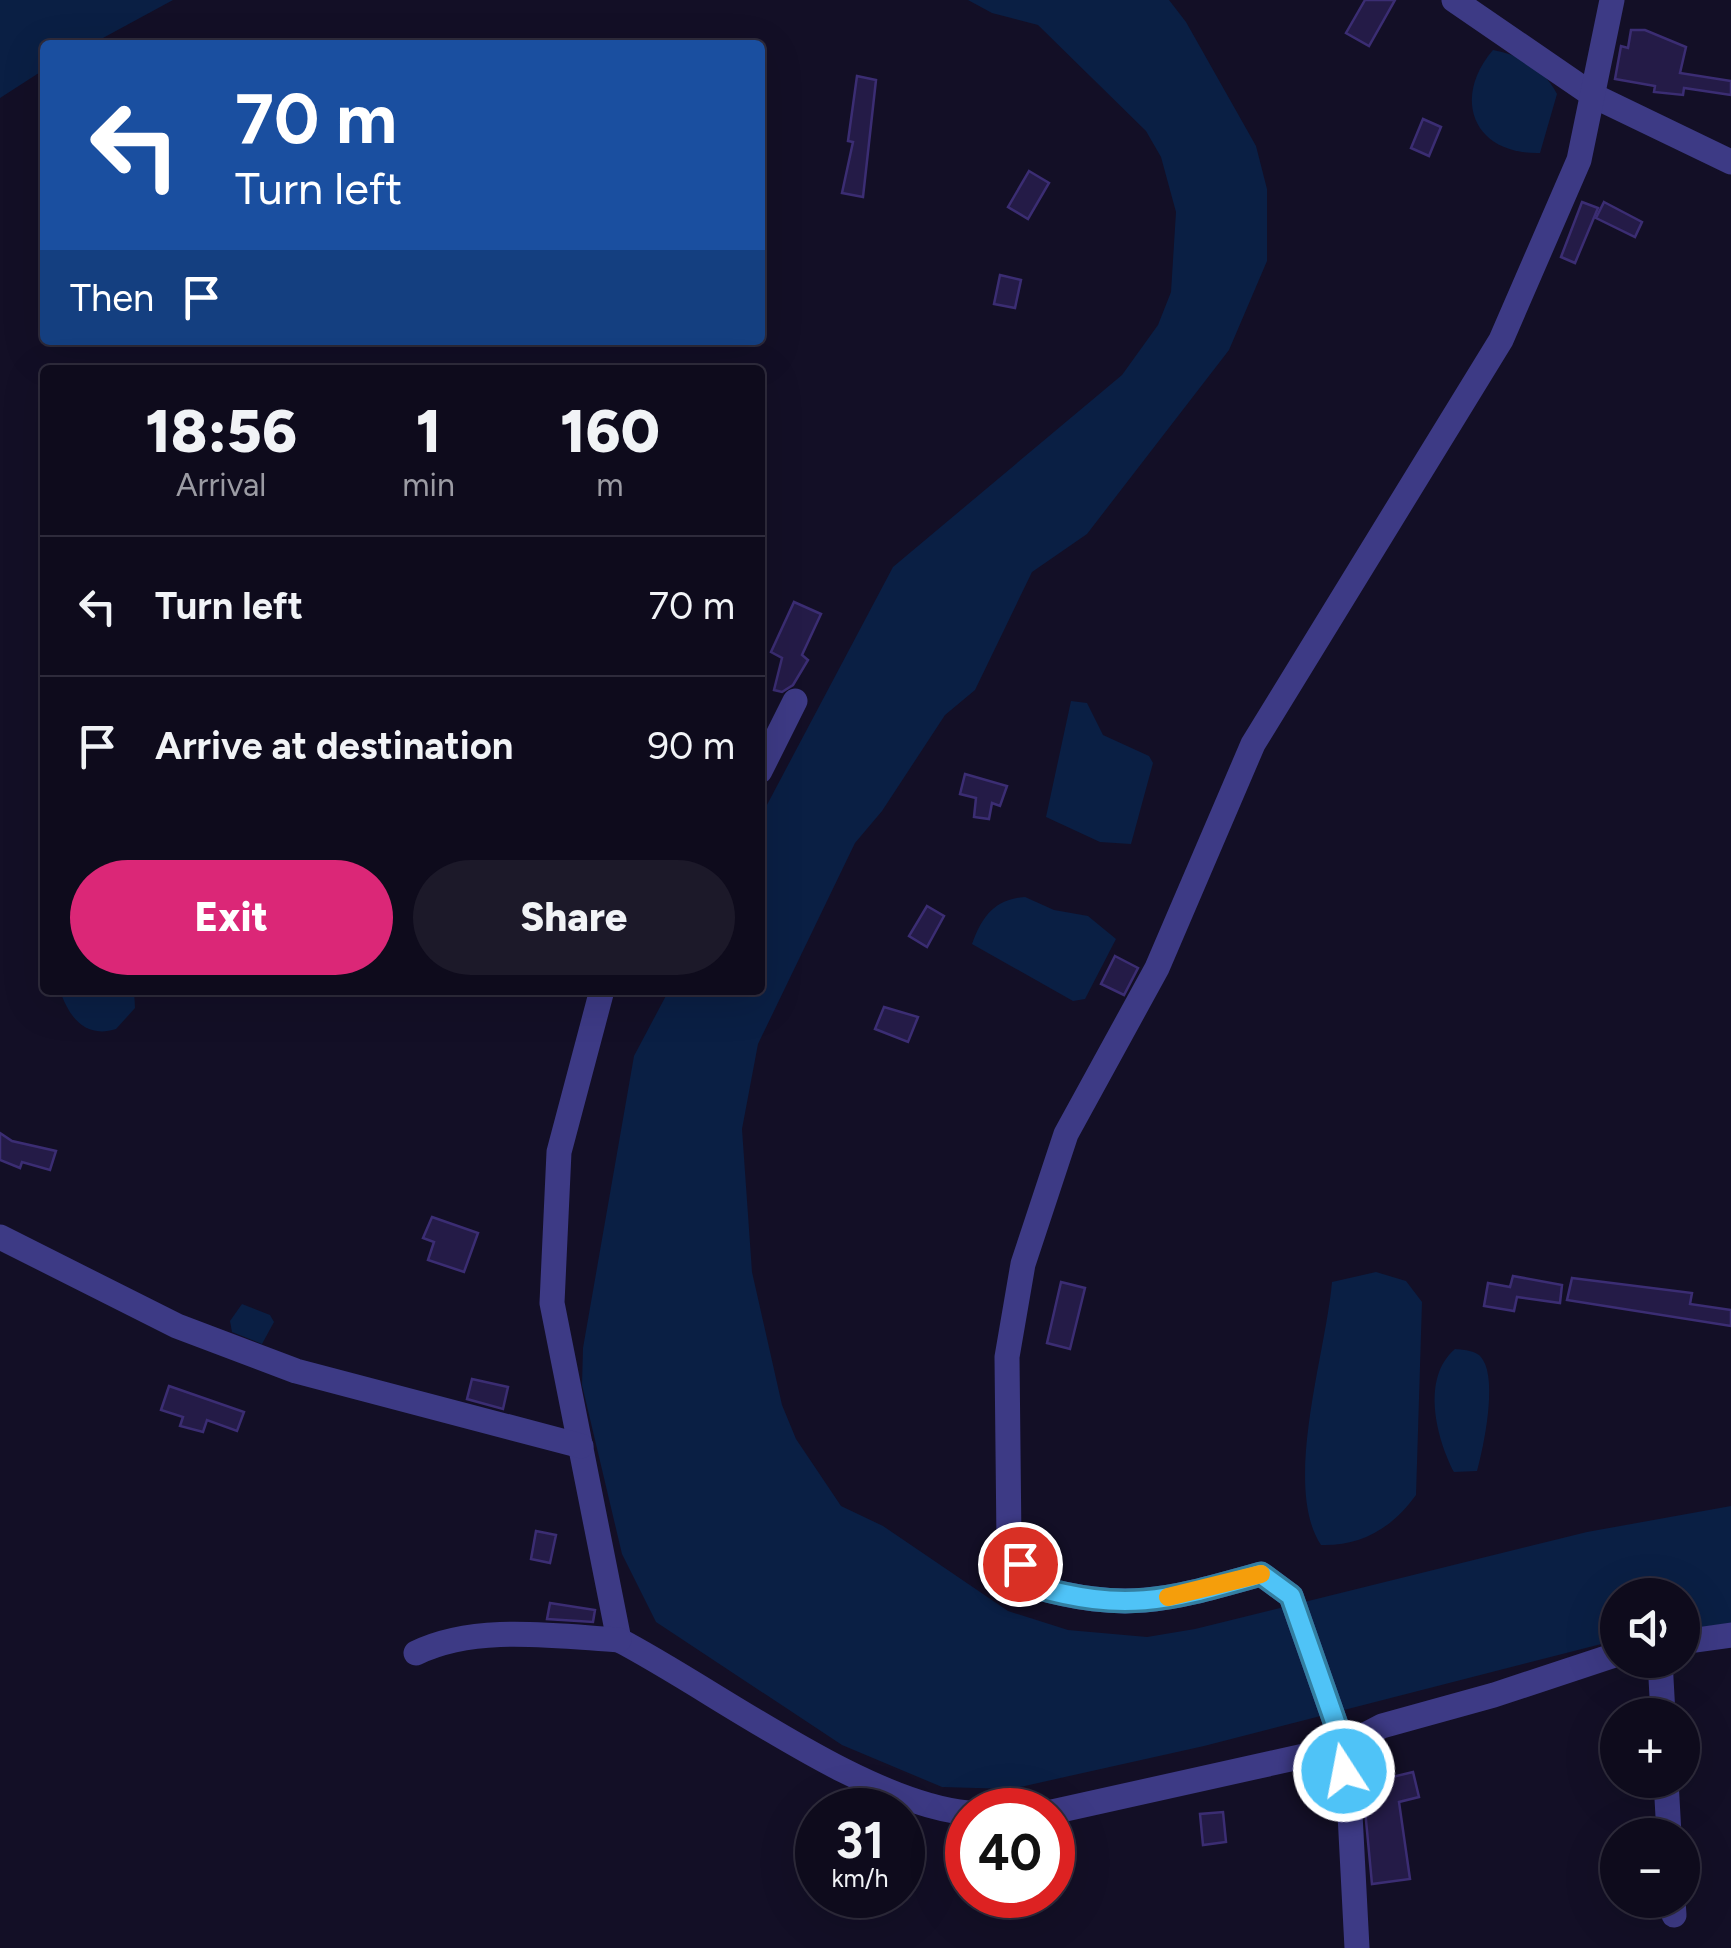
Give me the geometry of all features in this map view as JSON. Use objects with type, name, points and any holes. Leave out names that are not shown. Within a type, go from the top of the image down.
[{"type":"street","points":[[1454,0],[1594,96],[1731,162]]},
{"type":"street","points":[[1357,1948],[1349,1795],[1340,1742],[1291,1596],[1261,1574],[1135,1604],[1083,1600],[1032,1586],[1009,1542],[1007,1357],[1023,1264],[1066,1134],[1156,968],[1253,744],[1500,340],[1579,160],[1612,0]]},
{"type":"street","points":[[765,761],[795,701]]},
{"type":"street","points":[[601,995],[559,1152],[552,1304],[618,1640]]},
{"type":"street","points":[[0,1237],[177,1326],[296,1371],[581,1446]]},
{"type":"street","points":[[1700,1639],[1731,1634]]},
{"type":"street","points":[[416,1653],[438,1642],[493,1636],[618,1640],[865,1779],[914,1800],[945,1807]]},
{"type":"street","points":[[1075,1806],[1340,1742],[1600,1660]]},
{"type":"water","points":[[0,0],[173,0],[99,40],[40,40],[40,72],[0,98]]},
{"type":"water","points":[[968,0],[1169,0],[1186,22],[1256,146],[1267,189],[1267,261],[1229,350],[1087,534],[1032,572],[975,690],[945,715],[882,811],[855,843],[758,1044],[742,1129],[752,1272],[782,1405],[796,1439],[841,1506],[883,1526],[1008,1611],[1068,1630],[1147,1637],[1195,1629],[1587,1532],[1731,1506],[1731,1623],[1700,1628],[1700,1578],[1600,1578],[1600,1644],[1204,1746],[1015,1788],[942,1787],[842,1745],[656,1622],[622,1554],[582,1385],[583,1348],[634,1056],[666,995],[765,995],[765,809],[893,567],[1122,375],[1158,325],[1171,292],[1176,212],[1161,157],[1146,131],[1038,25],[992,13]]},
{"type":"water","points":[[1493,50],[1531,64],[1557,94],[1540,153],[1499,145],[1476,121],[1473,87]]},
{"type":"water","points":[[1071,701],[1087,703],[1103,735],[1149,756],[1153,763],[1131,844],[1100,842],[1046,817]]},
{"type":"water","points":[[1025,897],[1054,910],[1088,916],[1116,939],[1085,999],[1073,1001],[972,944],[991,911],[1005,901]]},
{"type":"water","points":[[62,995],[134,995],[135,1008],[116,1029],[87,1028],[68,1008]]},
{"type":"water","points":[[1376,1272],[1406,1281],[1422,1302],[1416,1495],[1397,1517],[1375,1533],[1350,1542],[1321,1545],[1310,1520],[1305,1489],[1306,1455],[1332,1282]]},
{"type":"water","points":[[242,1304],[270,1315],[274,1322],[262,1344],[232,1332],[230,1321]]},
{"type":"water","points":[[1455,1349],[1478,1354],[1487,1370],[1488,1414],[1477,1471],[1454,1472],[1437,1425],[1438,1376]]},
{"type":"building","points":[[1365,0],[1395,0],[1369,46],[1346,33]]},
{"type":"building","points":[[1631,30],[1645,30],[1686,47],[1680,73],[1731,81],[1731,95],[1684,88],[1683,95],[1654,92],[1655,86],[1615,79],[1621,46],[1628,48]]},
{"type":"building","points":[[857,76],[876,80],[863,197],[842,193],[853,142],[848,141]]},
{"type":"building","points":[[1423,119],[1441,127],[1429,156],[1411,148]]},
{"type":"building","points":[[1029,171],[1049,183],[1028,219],[1008,207]]},
{"type":"building","points":[[1582,202],[1598,208],[1575,263],[1561,257]]},
{"type":"building","points":[[1604,202],[1642,222],[1635,237],[1596,218]]},
{"type":"building","points":[[1000,275],[1021,280],[1015,308],[994,304]]},
{"type":"building","points":[[794,602],[821,614],[802,655],[808,660],[793,685],[782,692],[774,690],[782,658],[771,652]]},
{"type":"building","points":[[965,774],[1007,786],[1000,806],[992,803],[989,819],[974,817],[976,798],[960,794]]},
{"type":"building","points":[[927,906],[944,916],[927,947],[909,936]]},
{"type":"building","points":[[1115,956],[1138,968],[1124,995],[1101,984]]},
{"type":"building","points":[[884,1007],[918,1017],[908,1042],[875,1029]]},
{"type":"building","points":[[0,1133],[12,1141],[56,1151],[50,1170],[22,1162],[20,1168],[0,1160]]},
{"type":"building","points":[[432,1217],[478,1233],[464,1272],[428,1260],[434,1242],[423,1238]]},
{"type":"building","points":[[1513,1276],[1562,1285],[1560,1303],[1517,1297],[1514,1311],[1484,1306],[1488,1283],[1510,1287]]},
{"type":"building","points":[[1572,1278],[1692,1293],[1690,1304],[1731,1310],[1731,1326],[1567,1300]]},
{"type":"building","points":[[1061,1282],[1085,1288],[1070,1349],[1047,1343]]},
{"type":"building","points":[[472,1379],[508,1387],[503,1409],[467,1399]]},
{"type":"building","points":[[169,1386],[244,1412],[237,1431],[207,1420],[203,1432],[180,1426],[183,1417],[161,1410]]},
{"type":"building","points":[[536,1531],[556,1535],[550,1563],[531,1559]]},
{"type":"building","points":[[550,1603],[595,1610],[593,1622],[547,1619]]},
{"type":"building","points":[[1382,1744],[1388,1778],[1413,1772],[1419,1797],[1399,1802],[1410,1879],[1372,1884],[1360,1756]]},
{"type":"building","points":[[1223,1812],[1226,1842],[1203,1845],[1200,1814]]},
{"type":"slow traffic","points":[[1168,1597],[1261,1574]]},
{"type":"route","points":[[1020,1564],[1032,1586],[1083,1600],[1135,1604],[1261,1574],[1291,1596],[1340,1736],[1344,1771]]}]
